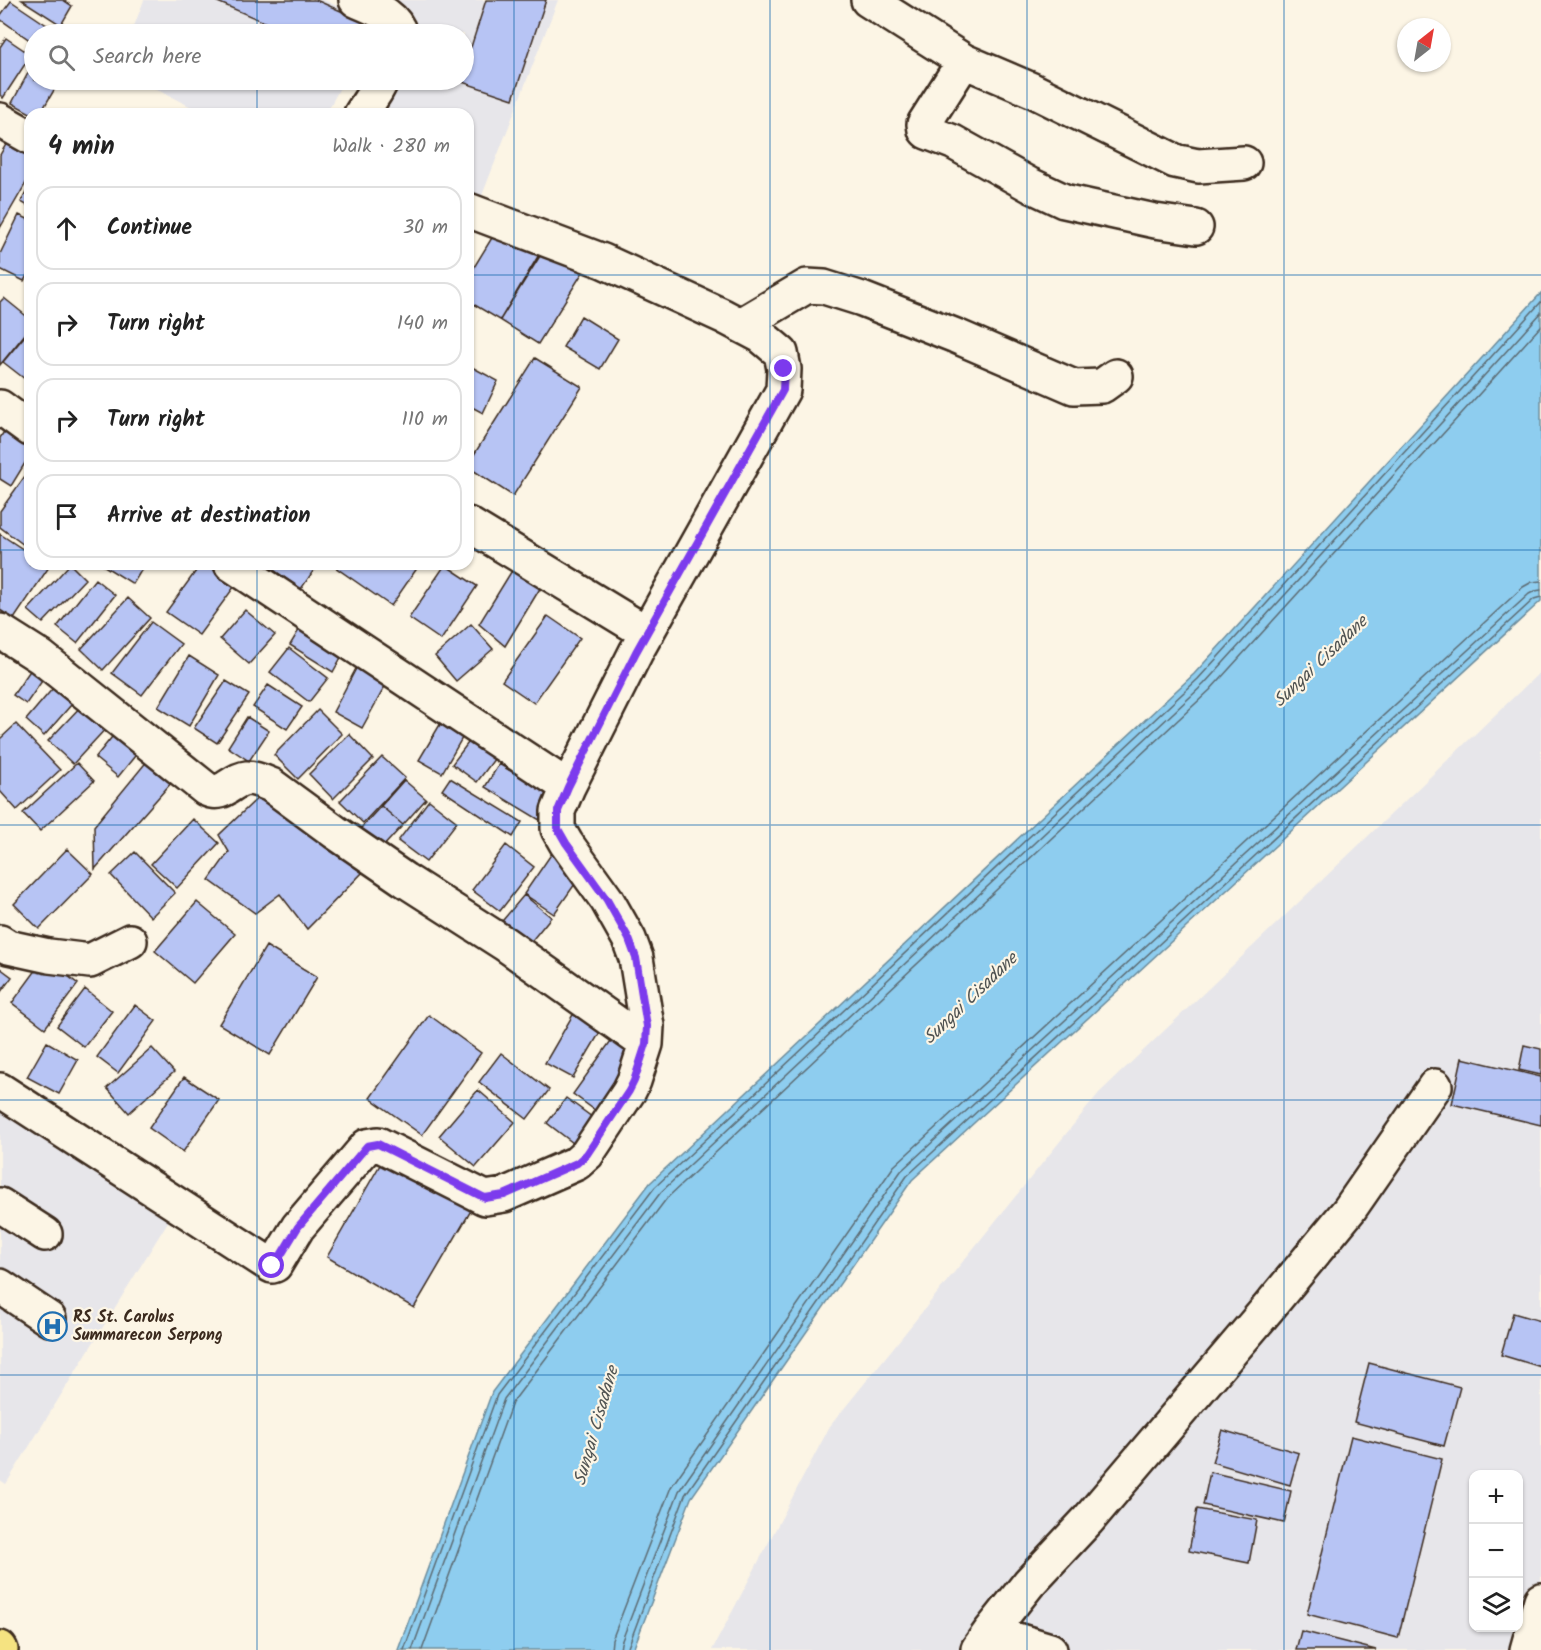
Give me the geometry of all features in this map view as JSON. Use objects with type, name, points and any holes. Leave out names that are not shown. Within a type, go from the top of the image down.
[{"type":"street","points":[[356,0],[386,14],[395,24]]},
{"type":"street","points":[[868,0],[964,61],[1032,90],[1175,161],[1198,166],[1244,163]]},
{"type":"street","points":[[964,61],[924,124],[927,132],[953,142],[1064,201],[1196,227]]},
{"type":"street","points":[[365,108],[377,90]]},
{"type":"street","points":[[0,120],[24,133]]},
{"type":"street","points":[[0,1090],[272,1266],[275,1265],[298,1227],[367,1146],[378,1144],[485,1198],[504,1195],[577,1163],[587,1154],[629,1091],[646,1044],[647,1026],[636,958],[629,939],[607,900],[558,829],[558,811],[647,633],[783,390],[784,369],[781,353],[761,336],[741,325],[603,261],[474,212]]},
{"type":"street","points":[[741,325],[807,286],[824,287],[862,299],[956,336],[1074,387],[1102,387],[1116,376]]},
{"type":"street","points":[[0,407],[24,425]]},
{"type":"street","points":[[474,528],[647,633]]},
{"type":"street","points":[[240,570],[568,787]]},
{"type":"street","points":[[0,631],[41,657],[206,789],[213,792],[219,791],[248,778],[271,785],[343,838],[505,944],[646,1044]]},
{"type":"street","points":[[0,942],[8,947],[49,956],[90,961],[130,941]]},
{"type":"street","points":[[983,1641],[1029,1583],[1088,1520],[1349,1210],[1435,1086]]},
{"type":"street","points":[[0,1205],[45,1234]]},
{"type":"street","points":[[0,1287],[49,1319]]},
{"type":"street","points":[[1527,1650],[1541,1600]]},
{"type":"street","points":[[983,1641],[1050,1650]]},
{"type":"shaded area","points":[[144,0],[324,0],[373,23],[372,24],[135,24]]},
{"type":"shaded area","points":[[377,0],[558,0],[481,198],[474,195],[474,108],[381,108],[390,90],[474,90],[474,24],[400,24]]},
{"type":"shaded area","points":[[158,90],[339,90],[329,108],[193,108]]},
{"type":"shaded area","points":[[1541,671],[1541,1650],[712,1650],[830,1426],[1099,1093]]},
{"type":"shaded area","name":"RS St. Carolus Summarecon Serpong","points":[[0,1104],[174,1212],[6,1484],[0,1480]]},
{"type":"water","name":"Sungai Cisadane","points":[[1541,293],[1541,601],[912,1180],[691,1498],[633,1650],[398,1650],[492,1392],[650,1183],[1194,674]]},
{"type":"building","points":[[22,0],[63,0],[72,6],[59,24]]},
{"type":"building","points":[[213,0],[316,0],[368,23],[368,24],[269,24]]},
{"type":"building","points":[[486,0],[546,0],[513,99],[474,86],[474,38]]},
{"type":"building","points":[[11,1],[45,24],[24,24],[24,36],[0,19]]},
{"type":"building","points":[[6,38],[24,50],[24,66],[3,98],[0,95],[0,47]]},
{"type":"building","points":[[24,81],[24,90],[54,90],[44,108],[24,110],[12,103]]},
{"type":"building","points":[[12,134],[24,141],[24,186],[0,228],[0,155]]},
{"type":"building","points":[[19,215],[24,217],[24,281],[0,269],[0,254]]},
{"type":"building","points":[[501,223],[543,248],[500,320],[474,305],[474,267]]},
{"type":"building","points":[[545,248],[583,272],[538,344],[500,320]]},
{"type":"building","points":[[4,298],[24,314],[24,335],[0,365],[0,302]]},
{"type":"building","points":[[581,316],[618,339],[600,369],[563,347]]},
{"type":"building","points":[[24,337],[24,378],[3,362]]},
{"type":"building","points":[[535,358],[582,387],[513,496],[474,471],[474,455]]},
{"type":"building","points":[[474,368],[498,381],[483,413],[474,408]]},
{"type":"building","points":[[11,420],[24,428],[24,465],[11,486],[0,479],[0,438]]},
{"type":"building","points":[[24,477],[24,545],[0,527],[0,511]]},
{"type":"building","points":[[0,534],[24,550],[24,570],[47,570],[14,619],[0,610]]},
{"type":"building","points":[[516,564],[547,577],[505,646],[479,624]]},
{"type":"building","points":[[65,570],[76,570],[85,579],[43,623],[28,610]]},
{"type":"building","points":[[111,570],[141,570],[133,584]]},
{"type":"building","points":[[197,570],[227,570],[240,579],[199,635],[166,612]]},
{"type":"building","points":[[274,570],[314,570],[301,589]]},
{"type":"building","points":[[339,570],[416,570],[391,606]]},
{"type":"building","points":[[442,570],[453,570],[477,586],[441,640],[409,618]]},
{"type":"building","points":[[95,579],[115,595],[77,643],[57,627]]},
{"type":"building","points":[[128,598],[150,618],[103,670],[81,649]]},
{"type":"building","points":[[245,610],[275,635],[249,664],[220,639]]},
{"type":"building","points":[[548,616],[580,638],[534,703],[502,681]]},
{"type":"building","points":[[151,622],[181,644],[142,695],[112,673]]},
{"type":"building","points":[[471,624],[493,649],[456,681],[435,656]]},
{"type":"building","points":[[302,625],[344,652],[333,672],[290,645]]},
{"type":"building","points":[[289,648],[328,678],[309,702],[270,672]]},
{"type":"building","points":[[189,656],[219,675],[189,726],[158,707]]},
{"type":"building","points":[[36,662],[49,671],[26,704],[13,695]]},
{"type":"building","points":[[359,663],[389,679],[362,728],[333,712]]},
{"type":"building","points":[[59,681],[78,697],[44,736],[26,720]]},
{"type":"building","points":[[226,681],[249,695],[217,743],[194,728]]},
{"type":"building","points":[[268,685],[302,707],[287,729],[253,707]]},
{"type":"building","points":[[85,702],[109,725],[73,764],[48,741]]},
{"type":"building","points":[[318,710],[342,734],[298,779],[274,755]]},
{"type":"building","points":[[448,711],[470,724],[442,773],[419,760]]},
{"type":"building","points":[[247,717],[269,731],[249,761],[228,747]]},
{"type":"building","points":[[16,724],[60,770],[17,810],[0,791],[0,739]]},
{"type":"building","points":[[120,727],[143,746],[118,777],[95,758]]},
{"type":"building","points":[[477,731],[501,750],[477,782],[452,764]]},
{"type":"building","points":[[349,734],[373,759],[333,799],[309,774]]},
{"type":"building","points":[[382,757],[405,778],[363,823],[340,801]]},
{"type":"building","points":[[148,760],[172,782],[95,869],[94,826]]},
{"type":"building","points":[[77,763],[94,781],[40,831],[23,813]]},
{"type":"building","points":[[499,764],[557,799],[543,822],[485,787]]},
{"type":"building","points":[[450,778],[522,822],[513,837],[442,790]]},
{"type":"building","points":[[404,780],[426,799],[403,825],[381,806]]},
{"type":"building","points":[[267,789],[365,870],[307,929],[280,894],[255,913],[209,880],[229,852],[219,835]]},
{"type":"building","points":[[429,800],[457,822],[426,862],[398,841]]},
{"type":"building","points":[[381,806],[403,825],[381,849],[359,830]]},
{"type":"building","points":[[193,819],[219,843],[177,888],[151,864]]},
{"type":"building","points":[[506,845],[534,867],[500,911],[472,890]]},
{"type":"building","points":[[67,849],[93,874],[39,929],[14,904]]},
{"type":"building","points":[[135,852],[175,893],[151,917],[111,875]]},
{"type":"building","points":[[552,853],[582,874],[554,914],[524,894]]},
{"type":"building","points":[[524,895],[551,917],[525,949],[498,926]]},
{"type":"building","points":[[197,902],[235,934],[193,983],[155,951]]},
{"type":"building","points":[[266,946],[317,977],[270,1055],[219,1024]]},
{"type":"building","points":[[45,958],[78,984],[45,1028],[12,1003]]},
{"type":"building","points":[[0,968],[12,977],[0,993]]},
{"type":"building","points":[[85,989],[112,1011],[84,1047],[57,1026]]},
{"type":"building","points":[[135,1005],[156,1021],[118,1073],[97,1057]]},
{"type":"building","points":[[578,1006],[606,1022],[573,1078],[545,1063]]},
{"type":"building","points":[[429,1015],[481,1053],[422,1135],[370,1098]]},
{"type":"building","points":[[613,1038],[637,1054],[596,1111],[573,1094]]},
{"type":"building","points":[[47,1042],[78,1060],[59,1094],[27,1077]]},
{"type":"building","points":[[1524,1045],[1541,1049],[1541,1075],[1519,1070]]},
{"type":"building","points":[[152,1048],[174,1072],[129,1113],[107,1088]]},
{"type":"building","points":[[501,1053],[549,1090],[527,1119],[479,1082]]},
{"type":"building","points":[[1462,1058],[1541,1077],[1541,1125],[1452,1104]]},
{"type":"building","points":[[184,1077],[219,1100],[183,1152],[149,1128]]},
{"type":"building","points":[[478,1090],[515,1122],[476,1167],[439,1136]]},
{"type":"building","points":[[566,1098],[600,1123],[581,1149],[547,1123]]},
{"type":"building","points":[[388,1151],[476,1202],[414,1308],[327,1257]]},
{"type":"building","points":[[1513,1313],[1541,1321],[1541,1367],[1501,1355]]},
{"type":"building","points":[[1369,1363],[1460,1387],[1444,1446],[1354,1422]]},
{"type":"building","points":[[1222,1430],[1299,1453],[1290,1485],[1212,1462]]},
{"type":"building","points":[[1351,1436],[1442,1459],[1398,1638],[1307,1614]]},
{"type":"building","points":[[1210,1472],[1291,1491],[1284,1523],[1203,1505]]},
{"type":"building","points":[[1197,1509],[1257,1520],[1249,1563],[1189,1551]]},
{"type":"building","points":[[1301,1631],[1376,1650],[1296,1650]]},
{"type":"place","name":"RS St. Carolus Summarecon Serpong","points":[[52,1326]]},
{"type":"route","points":[[272,1266],[275,1265],[298,1227],[367,1146],[378,1144],[485,1198],[504,1195],[577,1163],[587,1154],[629,1091],[646,1044],[647,1026],[636,958],[629,939],[607,900],[558,829],[558,811],[636,652],[783,390],[784,369]]}]
